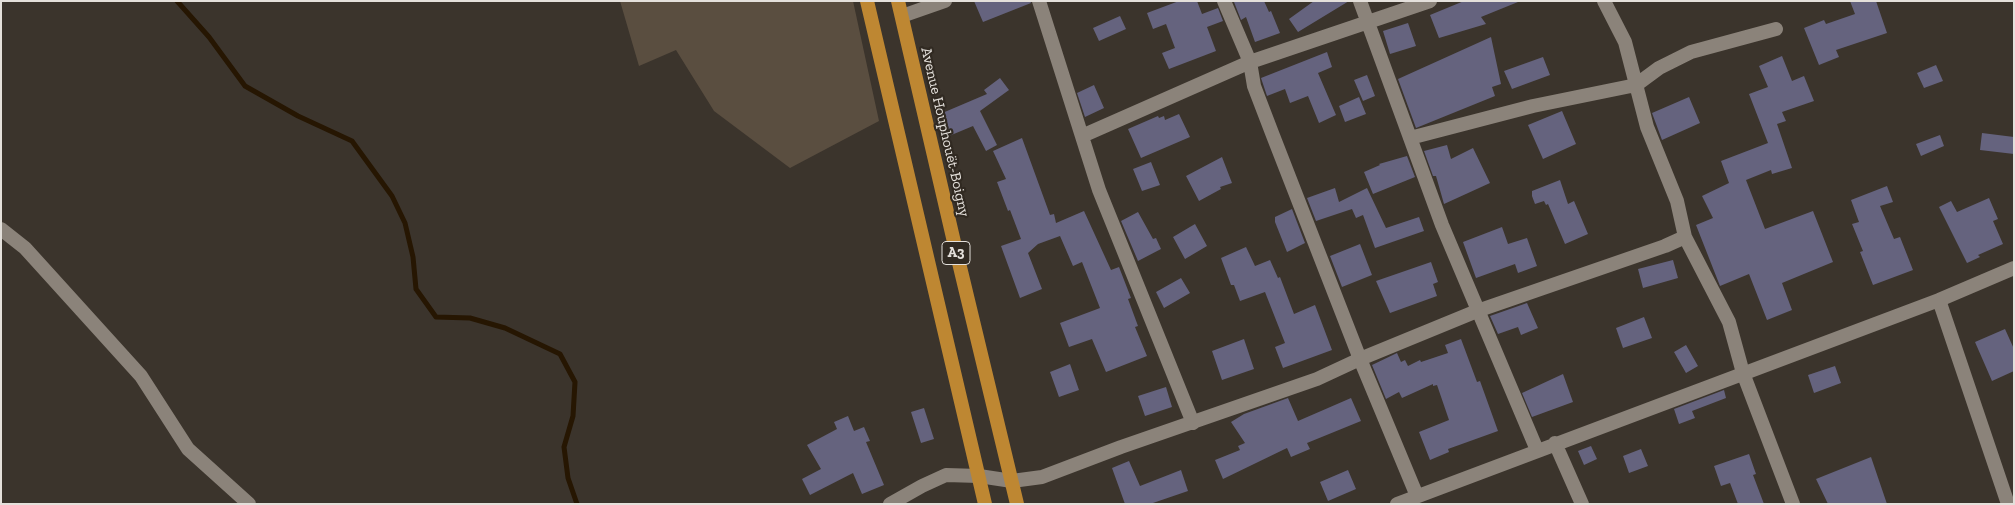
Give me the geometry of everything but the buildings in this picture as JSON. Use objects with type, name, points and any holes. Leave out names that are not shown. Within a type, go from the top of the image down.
[{"type":"highway","name":"A3","points":[[867,1],[985,504]]},
{"type":"highway","name":"Avenue Houphouët-Boigny","points":[[898,1],[951,232],[1017,504]]},
{"type":"street","points":[[902,16],[945,1]]},
{"type":"street","points":[[1039,1],[1099,190],[1193,423]]},
{"type":"street","points":[[1224,1],[1250,62],[1254,86],[1360,359],[1417,496]]},
{"type":"street","points":[[1360,1],[1410,138],[1477,311],[1536,450]]},
{"type":"street","points":[[1082,136],[1250,62],[1368,24],[1430,1]]},
{"type":"street","points":[[1604,1],[1625,42],[1647,127],[1677,201],[1685,237],[1729,322],[1742,373],[1793,504]]},
{"type":"street","points":[[1410,138],[1533,106],[1636,85],[1659,68],[1691,52],[1776,29]]},
{"type":"street","points":[[1,229],[25,248],[141,376],[188,449],[249,504]]},
{"type":"street","points":[[890,504],[946,475],[979,476],[1012,481],[1042,477],[1120,447],[1317,379],[1360,359],[1477,311],[1665,246],[1685,237]]},
{"type":"street","points":[[1397,504],[1536,450],[1939,300],[2014,268]]},
{"type":"street","points":[[1939,300],[2008,503],[2014,501]]},
{"type":"street","points":[[1555,443],[1582,504]]},
{"type":"shaded area","points":[[620,1],[853,1],[879,121],[790,168],[714,111],[676,50],[639,66]]},
{"type":"waterway","points":[[177,1],[209,37],[245,86],[298,116],[352,141],[392,196],[405,223],[413,257],[416,289],[436,317],[470,318],[505,328],[560,354],[575,382],[573,416],[564,447],[568,478],[577,504]]}]
